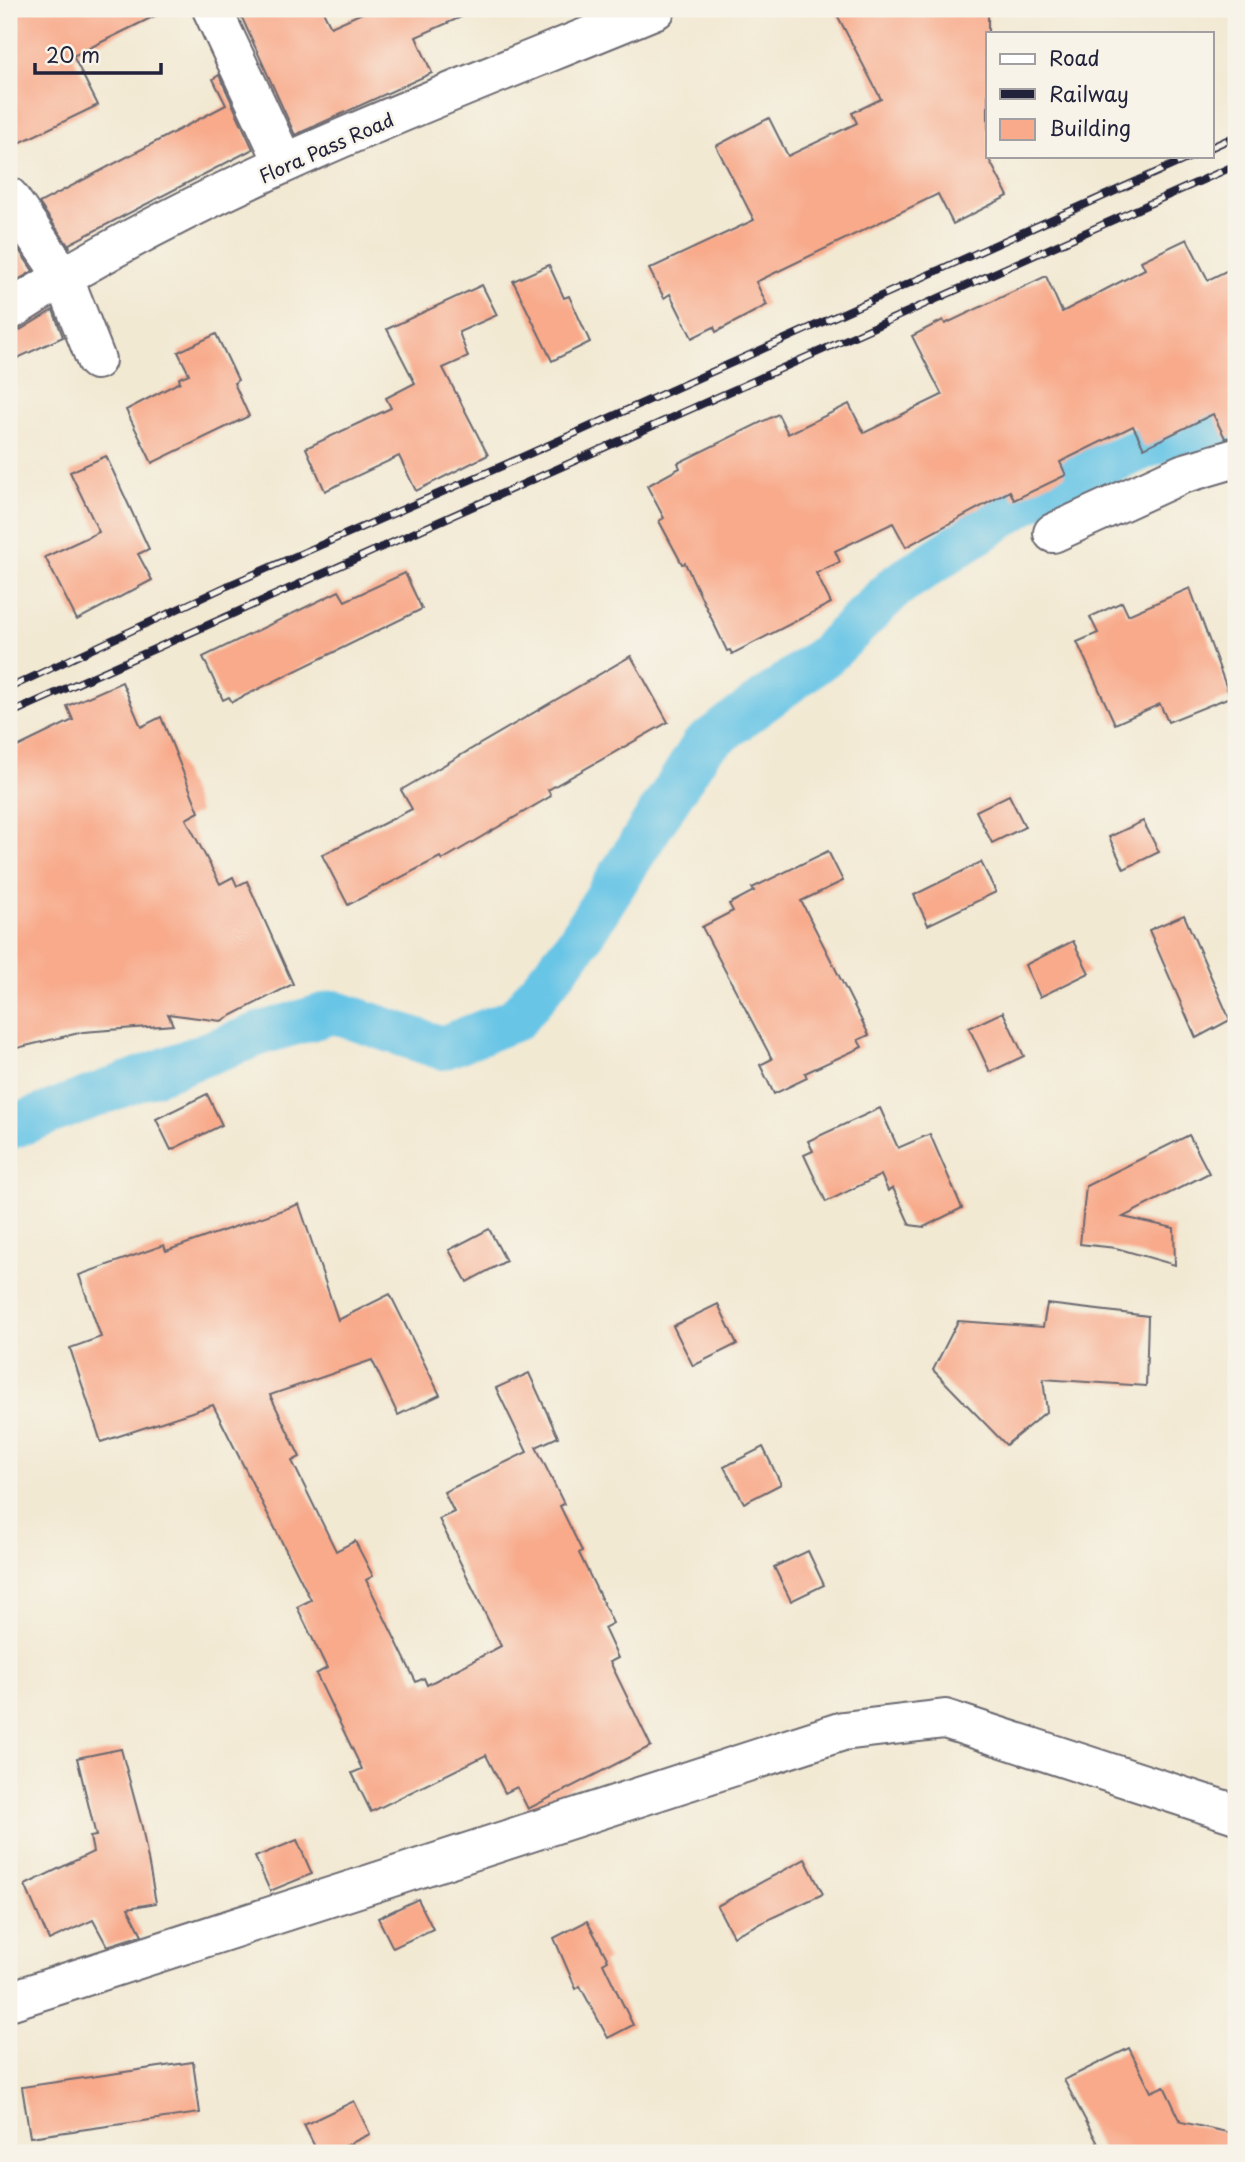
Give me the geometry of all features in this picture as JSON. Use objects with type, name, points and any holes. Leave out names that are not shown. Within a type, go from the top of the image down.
[{"type":"street","points":[[212,9],[284,163]]},
{"type":"street","name":"Flora Pass Road","points":[[9,311],[63,276],[284,163],[656,9]]},
{"type":"street","points":[[9,197],[63,276],[96,360]]},
{"type":"street","points":[[1053,533],[1182,474],[1236,458]]},
{"type":"street","points":[[9,2001],[843,1731],[946,1719],[1236,1814]]},
{"type":"building","points":[[9,9],[169,9],[73,56],[98,105],[9,148]]},
{"type":"building","points":[[238,9],[322,9],[331,27],[371,9],[479,9],[416,37],[432,73],[295,135]]},
{"type":"building","points":[[834,9],[988,9],[986,158],[989,158],[1008,196],[953,224],[938,194],[756,282],[767,305],[716,332],[714,327],[692,338],[670,294],[664,298],[649,269],[754,220],[716,146],[769,118],[788,156],[857,123],[852,113],[881,99]]},
{"type":"building","points":[[219,75],[253,149],[69,244],[70,248],[39,203],[226,105],[213,79]]},
{"type":"building","points":[[9,235],[33,271],[9,285]]},
{"type":"building","points":[[1187,239],[1208,280],[1236,266],[1236,437],[1225,438],[1213,414],[1144,448],[1133,426],[1060,462],[1066,475],[1014,500],[1010,491],[906,547],[893,523],[835,551],[840,562],[816,573],[831,603],[732,654],[730,650],[727,651],[685,563],[682,564],[659,521],[664,518],[647,486],[680,468],[678,463],[778,414],[788,434],[849,404],[864,433],[942,395],[912,336],[943,320],[945,324],[1046,276],[1062,312],[1145,269],[1141,261]]},
{"type":"building","points":[[549,265],[564,298],[569,296],[590,342],[552,361],[513,281]]},
{"type":"building","points":[[482,285],[497,315],[459,332],[468,357],[443,368],[488,455],[416,491],[399,456],[325,491],[306,448],[391,408],[386,398],[415,383],[387,329]]},
{"type":"building","points":[[53,310],[63,337],[9,362],[9,333],[20,330]]},
{"type":"building","points":[[216,334],[238,380],[234,383],[249,416],[152,463],[126,410],[180,382],[179,378],[189,374],[178,352]]},
{"type":"building","points":[[106,456],[149,549],[138,554],[152,580],[77,620],[45,557],[99,532],[70,472]]},
{"type":"building","points":[[405,573],[422,609],[232,702],[229,697],[223,700],[203,657],[339,591],[345,601]]},
{"type":"building","points":[[1190,588],[1230,697],[1168,722],[1160,704],[1115,724],[1077,642],[1098,633],[1090,617],[1122,602],[1128,615]]},
{"type":"building","points":[[631,656],[668,722],[548,790],[551,796],[442,860],[440,857],[348,905],[322,855],[412,809],[401,790]]},
{"type":"building","points":[[122,682],[141,727],[161,717],[199,812],[186,819],[220,884],[233,877],[237,886],[247,881],[293,984],[221,1021],[168,1014],[173,1025],[83,1032],[9,1050],[9,751],[73,720],[67,706]]},
{"type":"building","points":[[1009,795],[1025,827],[992,843],[976,811]]},
{"type":"building","points":[[1143,821],[1159,852],[1124,869],[1109,837]]},
{"type":"building","points":[[828,851],[843,881],[801,901],[869,1035],[858,1040],[862,1047],[805,1073],[807,1078],[774,1094],[760,1065],[772,1059],[702,927],[733,911],[729,904],[754,891],[752,888]]},
{"type":"building","points":[[981,862],[996,892],[928,925],[914,895]]},
{"type":"building","points":[[1184,915],[1230,1020],[1196,1038],[1149,930]]},
{"type":"building","points":[[1073,941],[1089,973],[1040,997],[1025,965]]},
{"type":"building","points":[[1003,1012],[1024,1056],[990,1072],[969,1028]]},
{"type":"building","points":[[207,1094],[222,1125],[171,1150],[156,1119]]},
{"type":"building","points":[[880,1108],[898,1148],[930,1134],[962,1208],[924,1227],[910,1225],[893,1188],[888,1191],[881,1175],[826,1202],[804,1155],[813,1151],[808,1141]]},
{"type":"building","points":[[1189,1135],[1209,1173],[1123,1217],[1174,1228],[1175,1265],[1116,1248],[1080,1244],[1086,1186]]},
{"type":"building","points":[[299,1204],[338,1320],[390,1294],[440,1395],[398,1415],[372,1360],[270,1395],[300,1457],[292,1461],[336,1551],[355,1541],[373,1576],[366,1580],[416,1682],[424,1678],[427,1685],[501,1646],[439,1519],[454,1512],[444,1492],[527,1452],[496,1388],[529,1373],[558,1437],[536,1447],[564,1504],[560,1506],[582,1551],[579,1553],[613,1623],[604,1628],[618,1658],[610,1662],[651,1746],[528,1809],[517,1787],[505,1793],[486,1755],[371,1812],[352,1773],[362,1769],[316,1674],[327,1668],[297,1607],[311,1600],[213,1405],[101,1442],[70,1348],[101,1337],[79,1275],[164,1245],[166,1251]]},
{"type":"building","points":[[489,1229],[506,1261],[467,1282],[449,1250]]},
{"type":"building","points":[[718,1304],[737,1344],[693,1366],[673,1326]]},
{"type":"building","points":[[1047,1304],[1148,1316],[1146,1386],[1043,1379],[1047,1411],[1006,1445],[933,1370],[958,1321],[1043,1327]]},
{"type":"building","points":[[763,1447],[781,1484],[744,1503],[724,1467]]},
{"type":"building","points":[[808,1551],[824,1585],[791,1601],[774,1567]]},
{"type":"building","points":[[121,1749],[142,1827],[156,1903],[128,1908],[142,1935],[107,1946],[93,1920],[49,1940],[25,1885],[93,1852],[90,1837],[96,1836],[77,1758]]},
{"type":"building","points":[[297,1840],[312,1874],[270,1891],[255,1857]]},
{"type":"building","points":[[805,1859],[823,1894],[733,1936],[717,1906]]},
{"type":"building","points":[[418,1899],[433,1929],[393,1948],[378,1918]]},
{"type":"building","points":[[587,1921],[608,1960],[603,1963],[633,2025],[608,2038],[580,1986],[576,1989],[554,1938]]},
{"type":"building","points":[[1129,2048],[1151,2092],[1164,2086],[1181,2122],[1236,2134],[1236,2153],[1103,2153],[1064,2080]]},
{"type":"building","points":[[193,2062],[200,2113],[30,2137],[22,2087]]},
{"type":"building","points":[[354,2101],[370,2134],[331,2153],[318,2153],[304,2125]]},
{"type":"waterway","points":[[9,1128],[262,1033],[334,1012],[442,1048],[516,1019],[575,946],[703,745],[826,655],[896,586],[1042,491],[1179,433],[1236,428]]},
{"type":"railway","points":[[1214,146],[1236,136]]},
{"type":"railway","points":[[9,688],[227,586],[502,466],[1189,158]]},
{"type":"railway","points":[[9,714],[1236,165]]}]
